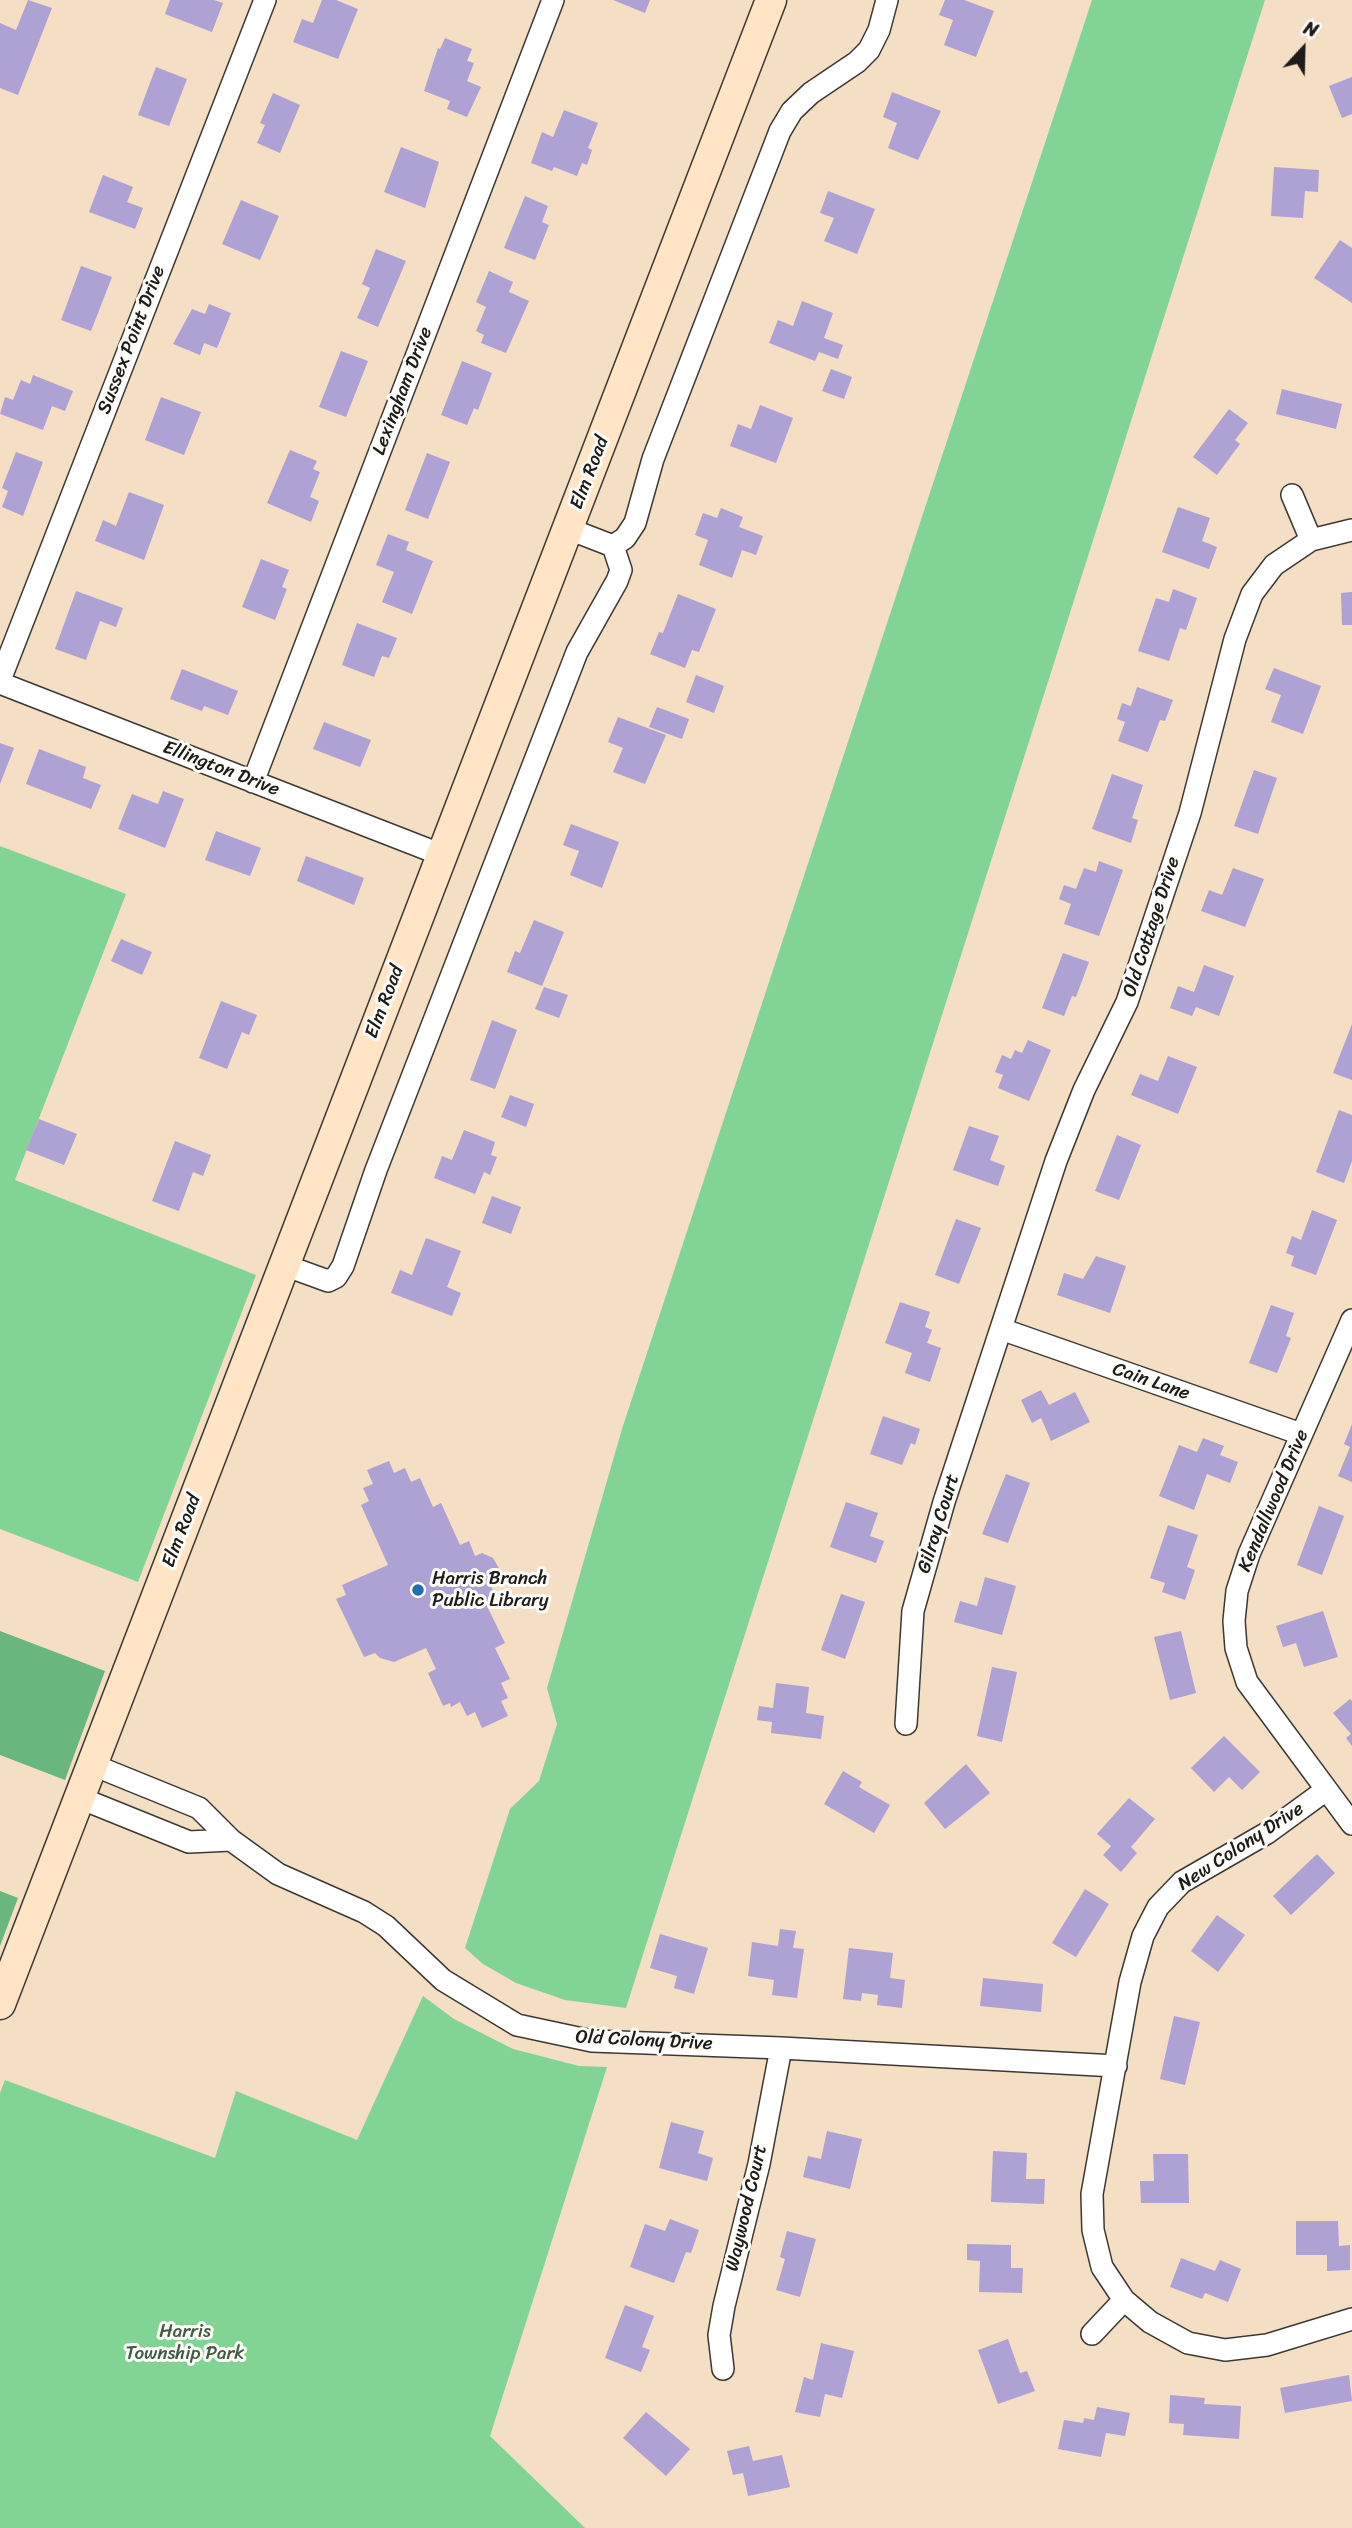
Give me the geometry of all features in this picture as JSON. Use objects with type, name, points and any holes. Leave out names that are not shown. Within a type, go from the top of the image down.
[{"type":"street","name":"Sussex Point Drive","points":[[0,681],[265,0]]},
{"type":"street","name":"Lexingham Drive","points":[[253,782],[553,0]]},
{"type":"street","name":"Elm Road","points":[[0,2004],[771,0]]},
{"type":"street","points":[[613,546],[625,538],[635,523],[653,459],[780,131],[792,111],[811,93],[857,62],[869,50],[879,30],[887,0]]},
{"type":"street","points":[[1292,495],[1311,540]]},
{"type":"street","points":[[569,529],[613,546]]},
{"type":"street","name":"Old Cottage Drive","points":[[1001,1329],[1056,1161],[1084,1090],[1127,1002],[1190,813],[1235,639],[1252,594],[1274,565],[1311,540],[1352,530]]},
{"type":"street","points":[[284,1265],[328,1281],[336,1277],[343,1266],[376,1170],[577,652],[617,581],[621,570],[613,546]]},
{"type":"street","name":"Ellington Drive","points":[[0,681],[442,855]]},
{"type":"street","name":"Kendallwood Drive","points":[[1352,1320],[1249,1554],[1237,1591],[1235,1634],[1247,1682],[1352,1824]]},
{"type":"street","name":"Cain Lane","points":[[1001,1329],[1301,1434]]},
{"type":"street","name":"Gilroy Court","points":[[906,1724],[913,1611],[944,1502],[1001,1329]]},
{"type":"street","name":"Old Colony Drive","points":[[93,1765],[199,1808],[231,1840],[278,1874],[364,1912],[386,1926],[443,1980],[517,2025],[592,2041],[1116,2066]]},
{"type":"street","name":"New Colony Drive","points":[[1326,1790],[1267,1833],[1182,1882],[1158,1907],[1143,1936],[1130,1982],[1092,2194],[1093,2230],[1102,2267],[1124,2300],[1150,2322],[1188,2343],[1225,2350],[1267,2345],[1352,2319]]},
{"type":"street","points":[[80,1798],[189,1842],[231,1840]]},
{"type":"street","name":"Waywood Court","points":[[723,2369],[719,2336],[724,2306],[759,2164],[781,2048]]},
{"type":"street","points":[[1092,2334],[1124,2300]]},
{"type":"green space","points":[[1092,0],[1265,0],[626,2008],[565,2000],[516,1983],[483,1964],[465,1948],[510,1809],[539,1781],[557,1724],[547,1688],[622,1429]]},
{"type":"green space","points":[[0,846],[126,894],[15,1180],[256,1275],[138,1582],[0,1529]]},
{"type":"green space","points":[[0,1631],[105,1671],[65,1780],[0,1755]]},
{"type":"green space","points":[[0,1891],[18,1898],[0,1946]]},
{"type":"green space","name":"Harris Township Park","points":[[423,1996],[454,2019],[513,2049],[579,2066],[607,2067],[490,2436],[585,2528],[0,2528],[0,2093],[5,2080],[215,2158],[236,2091],[357,2140]]},
{"type":"building","points":[[28,0],[52,8],[18,95],[0,88],[0,23],[16,30]]},
{"type":"building","points":[[170,0],[214,0],[223,3],[212,32],[165,14]]},
{"type":"building","points":[[322,0],[336,0],[358,9],[338,59],[293,42],[302,19],[313,23]]},
{"type":"building","points":[[613,0],[650,0],[645,13]]},
{"type":"building","points":[[945,0],[964,0],[994,11],[976,57],[944,45],[953,20],[939,15]]},
{"type":"building","points":[[445,38],[472,49],[467,61],[474,63],[467,81],[481,87],[467,117],[447,109],[450,101],[424,91],[438,48],[440,49]]},
{"type":"building","points":[[156,67],[187,79],[169,126],[138,115]]},
{"type":"building","points":[[1352,77],[1352,114],[1342,118],[1329,86]]},
{"type":"building","points":[[892,92],[941,111],[918,160],[888,148],[897,123],[883,117]]},
{"type":"building","points":[[273,93],[300,105],[280,153],[257,143],[265,125],[260,123]]},
{"type":"building","points":[[564,110],[598,123],[588,148],[592,150],[587,165],[582,163],[577,176],[554,167],[552,171],[531,163],[542,132],[553,137]]},
{"type":"building","points":[[401,147],[439,162],[425,208],[384,192]]},
{"type":"building","points":[[1274,167],[1319,170],[1318,192],[1305,191],[1303,218],[1271,216]]},
{"type":"building","points":[[103,175],[133,187],[127,202],[143,208],[135,229],[89,212]]},
{"type":"building","points":[[828,191],[875,209],[857,254],[824,241],[834,218],[820,213]]},
{"type":"building","points":[[525,196],[548,206],[542,222],[549,225],[535,260],[504,248]]},
{"type":"building","points":[[241,200],[279,216],[260,260],[222,244]]},
{"type":"building","points":[[1340,240],[1352,248],[1352,303],[1314,278]]},
{"type":"building","points":[[376,249],[406,261],[378,327],[357,318],[370,288],[362,284]]},
{"type":"building","points":[[81,266],[112,277],[91,331],[61,320]]},
{"type":"building","points":[[489,271],[513,282],[509,292],[529,301],[506,353],[481,343],[484,335],[476,331],[486,307],[476,302]]},
{"type":"building","points":[[802,301],[833,313],[824,338],[843,345],[838,359],[819,352],[815,361],[769,343],[778,320],[793,326]]},
{"type":"building","points":[[209,304],[231,313],[217,348],[204,343],[200,355],[173,344],[192,309],[205,314]]},
{"type":"building","points":[[341,351],[368,361],[346,417],[319,407]]},
{"type":"building","points":[[462,361],[492,373],[478,410],[474,408],[467,425],[441,415]]},
{"type":"building","points":[[831,369],[852,377],[844,399],[822,391]]},
{"type":"building","points":[[33,375],[73,391],[65,411],[52,406],[43,430],[0,414],[5,397],[13,400],[21,380],[30,384]]},
{"type":"building","points":[[1282,389],[1342,404],[1336,429],[1276,414]]},
{"type":"building","points":[[161,397],[201,412],[184,455],[145,440]]},
{"type":"building","points":[[760,405],[793,418],[776,463],[730,446],[738,424],[751,429]]},
{"type":"building","points":[[1229,409],[1248,423],[1235,440],[1240,444],[1217,475],[1193,457]]},
{"type":"building","points":[[290,450],[317,461],[313,469],[320,472],[310,497],[319,501],[311,522],[267,503]]},
{"type":"building","points":[[16,452],[43,462],[23,516],[2,507],[8,491],[2,488]]},
{"type":"building","points":[[427,453],[450,462],[428,519],[405,510]]},
{"type":"building","points":[[129,492],[164,505],[144,560],[95,541],[103,520],[116,526]]},
{"type":"building","points":[[1178,507],[1210,518],[1202,541],[1217,547],[1209,569],[1162,552]]},
{"type":"building","points":[[721,508],[743,517],[739,527],[763,536],[756,555],[742,550],[732,578],[699,565],[708,540],[695,535],[703,513],[717,518]]},
{"type":"building","points":[[388,534],[409,542],[406,550],[433,561],[412,614],[382,602],[394,572],[376,565]]},
{"type":"building","points":[[261,559],[289,570],[282,587],[287,589],[275,620],[242,607]]},
{"type":"building","points":[[1173,589],[1197,598],[1186,630],[1180,628],[1169,661],[1138,651],[1156,598],[1169,602]]},
{"type":"building","points":[[76,591],[123,608],[116,627],[100,621],[86,660],[55,649]]},
{"type":"building","points":[[1352,592],[1352,625],[1342,625],[1341,593]]},
{"type":"building","points":[[678,594],[716,609],[699,652],[692,650],[685,668],[650,654],[659,632],[663,633]]},
{"type":"building","points":[[357,623],[397,638],[389,658],[382,656],[374,677],[342,665]]},
{"type":"building","points":[[1274,668],[1321,686],[1303,734],[1271,722],[1281,695],[1265,689]]},
{"type":"building","points":[[182,669],[238,691],[228,715],[204,706],[202,711],[170,699]]},
{"type":"building","points":[[696,675],[724,686],[714,713],[686,702]]},
{"type":"building","points":[[1137,687],[1173,700],[1165,721],[1160,720],[1148,752],[1118,741],[1125,722],[1117,719],[1122,703],[1131,706]]},
{"type":"building","points":[[657,707],[689,719],[682,739],[649,727]]},
{"type":"building","points":[[618,717],[666,735],[645,784],[613,772],[623,748],[608,742]]},
{"type":"building","points":[[324,722],[371,740],[360,767],[313,749]]},
{"type":"building","points":[[0,743],[14,748],[0,784]]},
{"type":"building","points":[[39,749],[86,767],[83,778],[101,785],[91,809],[26,784]]},
{"type":"building","points":[[1254,770],[1277,778],[1258,834],[1234,826]]},
{"type":"building","points":[[1112,774],[1143,785],[1132,818],[1138,820],[1131,843],[1092,829]]},
{"type":"building","points":[[163,791],[184,799],[165,848],[118,829],[132,794],[158,804]]},
{"type":"building","points":[[571,824],[619,842],[602,888],[570,875],[579,851],[563,845]]},
{"type":"building","points":[[216,831],[261,848],[250,876],[205,860]]},
{"type":"building","points":[[306,856],[364,878],[354,905],[297,881]]},
{"type":"building","points":[[1099,861],[1123,870],[1099,936],[1064,924],[1071,904],[1059,899],[1064,885],[1076,889],[1084,868],[1096,872]]},
{"type":"building","points":[[1233,868],[1264,879],[1245,927],[1201,911],[1209,890],[1222,895]]},
{"type":"building","points":[[534,920],[564,932],[542,986],[507,972],[515,951],[520,953]]},
{"type":"building","points":[[121,939],[152,952],[142,975],[111,961]]},
{"type":"building","points":[[1063,953],[1089,962],[1076,997],[1072,996],[1064,1016],[1042,1008]]},
{"type":"building","points":[[1204,965],[1234,976],[1219,1016],[1196,1007],[1192,1016],[1170,1008],[1178,986],[1194,992]]},
{"type":"building","points":[[544,987],[568,995],[559,1018],[535,1009]]},
{"type":"building","points":[[221,1001],[257,1015],[249,1035],[242,1032],[227,1069],[199,1058]]},
{"type":"building","points":[[492,1020],[517,1030],[495,1089],[470,1080]]},
{"type":"building","points":[[1352,1024],[1352,1080],[1333,1073]]},
{"type":"building","points":[[1028,1040],[1051,1050],[1029,1101],[998,1088],[1003,1075],[995,1072],[1002,1055],[1011,1059],[1015,1050],[1022,1053]]},
{"type":"building","points":[[1168,1056],[1197,1067],[1178,1114],[1131,1095],[1140,1074],[1158,1081]]},
{"type":"building","points":[[510,1095],[534,1104],[526,1127],[501,1117]]},
{"type":"building","points":[[1339,1110],[1352,1115],[1352,1161],[1344,1183],[1316,1172]]},
{"type":"building","points":[[39,1119],[77,1134],[64,1165],[26,1150]]},
{"type":"building","points":[[969,1126],[999,1136],[990,1160],[1005,1166],[998,1186],[953,1170]]},
{"type":"building","points":[[464,1130],[495,1142],[491,1155],[497,1157],[490,1175],[484,1172],[475,1194],[434,1178],[442,1156],[452,1160]]},
{"type":"building","points":[[1117,1135],[1141,1145],[1119,1200],[1095,1191]]},
{"type":"building","points":[[175,1141],[211,1155],[203,1176],[193,1172],[179,1211],[152,1201]]},
{"type":"building","points":[[492,1196],[521,1207],[511,1234],[482,1223]]},
{"type":"building","points":[[1312,1210],[1337,1220],[1316,1275],[1291,1266],[1294,1256],[1286,1253],[1292,1236],[1301,1240]]},
{"type":"building","points":[[956,1219],[981,1228],[959,1284],[935,1275]]},
{"type":"building","points":[[426,1238],[461,1251],[447,1287],[461,1293],[452,1316],[391,1293],[400,1270],[412,1275]]},
{"type":"building","points":[[1096,1256],[1126,1266],[1110,1313],[1057,1295],[1064,1273],[1083,1279]]},
{"type":"building","points":[[900,1302],[930,1312],[925,1327],[932,1330],[927,1343],[941,1348],[930,1382],[905,1373],[912,1353],[885,1343]]},
{"type":"building","points":[[1271,1305],[1294,1313],[1286,1336],[1291,1338],[1277,1373],[1249,1363]]},
{"type":"building","points":[[1041,1390],[1049,1405],[1075,1392],[1090,1422],[1051,1441],[1041,1418],[1032,1423],[1021,1400]]},
{"type":"building","points":[[883,1416],[920,1429],[915,1445],[911,1443],[902,1465],[870,1454]]},
{"type":"building","points":[[1352,1424],[1352,1482],[1338,1476],[1350,1447],[1344,1444]]},
{"type":"building","points":[[1203,1438],[1224,1446],[1220,1455],[1238,1462],[1230,1483],[1207,1474],[1194,1510],[1159,1496],[1179,1445],[1197,1452]]},
{"type":"building","name":"Harris Branch Public Library","points":[[389,1461],[394,1473],[405,1468],[411,1482],[420,1478],[433,1507],[441,1503],[460,1545],[469,1541],[475,1556],[482,1553],[493,1558],[500,1570],[490,1584],[497,1599],[486,1604],[505,1643],[495,1648],[510,1679],[501,1683],[508,1698],[501,1701],[508,1716],[482,1728],[475,1712],[467,1716],[460,1702],[451,1707],[450,1703],[443,1706],[428,1673],[436,1669],[426,1648],[394,1662],[380,1658],[375,1653],[364,1657],[336,1599],[346,1595],[342,1585],[388,1565],[361,1505],[369,1501],[363,1488],[373,1484],[367,1470]]},
{"type":"building","points":[[1006,1474],[1030,1483],[1008,1543],[982,1534]]},
{"type":"building","points":[[846,1502],[878,1513],[870,1536],[884,1541],[876,1563],[830,1547]]},
{"type":"building","points":[[1319,1506],[1344,1516],[1322,1575],[1297,1565]]},
{"type":"building","points":[[1168,1525],[1198,1535],[1187,1567],[1195,1570],[1185,1600],[1162,1592],[1165,1583],[1150,1578]]},
{"type":"building","points":[[985,1577],[1016,1586],[1002,1635],[954,1622],[960,1601],[977,1606]]},
{"type":"building","points":[[841,1594],[865,1602],[845,1659],[821,1650]]},
{"type":"building","points":[[1323,1611],[1338,1657],[1304,1667],[1296,1643],[1283,1647],[1276,1626]]},
{"type":"building","points":[[1181,1631],[1196,1693],[1170,1700],[1154,1637]]},
{"type":"building","points":[[992,1667],[1017,1672],[1002,1742],[977,1736]]},
{"type":"building","points":[[776,1683],[809,1687],[806,1713],[824,1716],[821,1739],[771,1733],[772,1722],[757,1720],[759,1706],[773,1708]]},
{"type":"building","points":[[1350,1699],[1352,1746],[1346,1738],[1351,1734],[1333,1713]]},
{"type":"building","points":[[1224,1736],[1260,1772],[1242,1790],[1229,1777],[1214,1792],[1191,1768]]},
{"type":"building","points":[[966,1764],[990,1793],[945,1829],[924,1803]]},
{"type":"building","points":[[843,1771],[862,1782],[859,1787],[890,1805],[874,1833],[824,1804]]},
{"type":"building","points":[[1129,1798],[1155,1819],[1131,1847],[1137,1853],[1121,1872],[1103,1855],[1111,1846],[1097,1834]]},
{"type":"building","points":[[1317,1854],[1335,1873],[1291,1915],[1273,1896]]},
{"type":"building","points":[[1085,1889],[1109,1904],[1076,1957],[1052,1943]]},
{"type":"building","points":[[1217,1915],[1245,1935],[1218,1972],[1191,1951]]},
{"type":"building","points":[[780,1929],[796,1931],[793,1948],[804,1949],[797,1998],[772,1995],[774,1980],[748,1976],[752,1942],[778,1946]]},
{"type":"building","points":[[660,1934],[708,1948],[694,1994],[674,1988],[677,1976],[650,1968]]},
{"type":"building","points":[[849,1948],[893,1953],[890,1978],[905,1980],[902,2008],[877,2005],[878,1995],[862,1993],[861,2001],[843,1999]]},
{"type":"building","points":[[983,1978],[1043,1984],[1041,2012],[980,2006]]},
{"type":"building","points":[[1174,2016],[1200,2022],[1185,2085],[1160,2079]]},
{"type":"building","points":[[671,2122],[704,2131],[698,2153],[713,2158],[707,2181],[659,2168]]},
{"type":"building","points":[[827,2131],[862,2139],[850,2189],[803,2177],[808,2156],[821,2159]]},
{"type":"building","points":[[993,2151],[1027,2153],[1026,2179],[1045,2179],[1044,2204],[991,2202]]},
{"type":"building","points":[[1153,2154],[1188,2154],[1189,2203],[1141,2203],[1140,2181],[1154,2181]]},
{"type":"building","points":[[670,2219],[699,2230],[691,2253],[686,2252],[674,2283],[630,2267],[645,2224],[665,2231]]},
{"type":"building","points":[[1296,2221],[1338,2221],[1339,2246],[1350,2245],[1350,2270],[1327,2271],[1327,2255],[1296,2255]]},
{"type":"building","points":[[787,2231],[816,2239],[800,2297],[776,2290],[785,2259],[780,2257]]},
{"type":"building","points":[[967,2244],[1011,2245],[1011,2268],[1023,2268],[1022,2293],[979,2292],[980,2261],[967,2260]]},
{"type":"building","points":[[1181,2258],[1215,2271],[1220,2260],[1241,2269],[1228,2302],[1205,2293],[1202,2299],[1170,2287]]},
{"type":"building","points":[[625,2305],[654,2316],[642,2347],[650,2350],[641,2372],[605,2358]]},
{"type":"building","points":[[1008,2339],[1020,2373],[1027,2371],[1035,2391],[998,2404],[978,2350]]},
{"type":"building","points":[[821,2343],[854,2351],[842,2398],[825,2394],[820,2417],[795,2412],[804,2377],[813,2380]]},
{"type":"building","points":[[1349,2375],[1352,2401],[1285,2413],[1280,2388]]},
{"type":"building","points":[[1170,2395],[1205,2398],[1204,2404],[1241,2406],[1239,2439],[1183,2435],[1184,2424],[1169,2423]]},
{"type":"building","points":[[1097,2407],[1130,2413],[1125,2436],[1106,2433],[1101,2457],[1058,2449],[1064,2420],[1083,2423],[1084,2418],[1094,2420]]},
{"type":"building","points":[[646,2412],[690,2449],[666,2476],[623,2438]]},
{"type":"building","points":[[749,2446],[753,2461],[782,2455],[790,2487],[748,2496],[743,2473],[733,2475],[727,2451]]},
{"type":"place","name":"Harris Branch Public Library","points":[[418,1590]]}]
